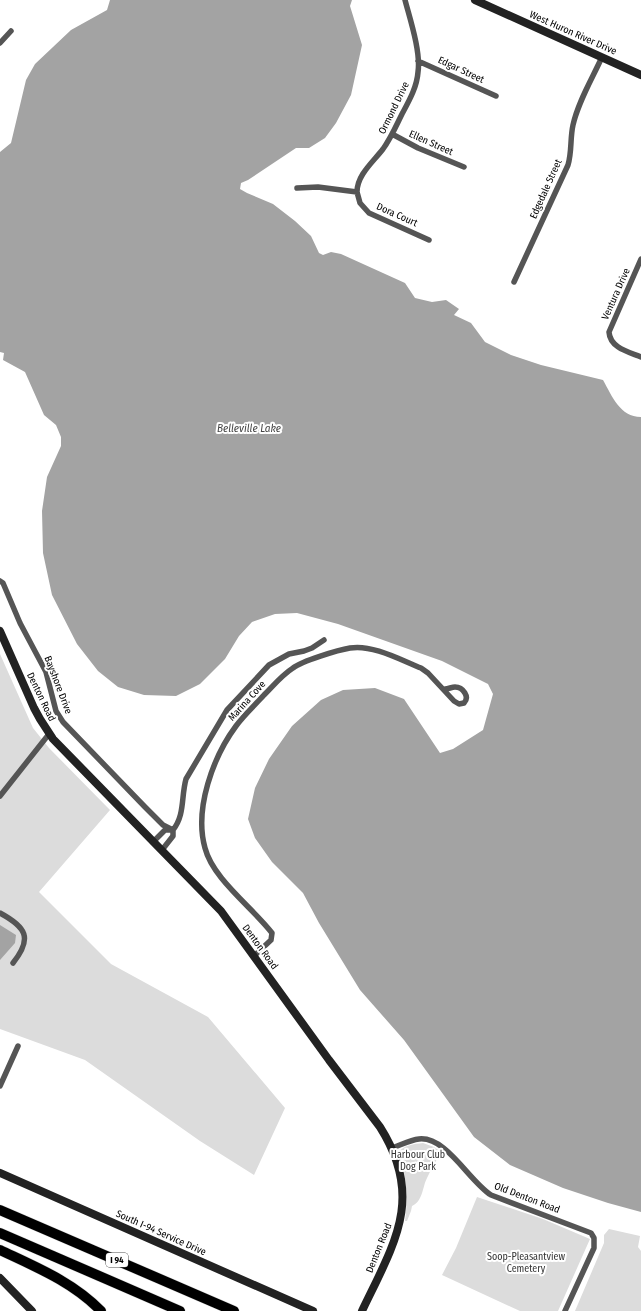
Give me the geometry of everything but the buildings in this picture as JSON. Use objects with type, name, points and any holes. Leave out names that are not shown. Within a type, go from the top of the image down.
[{"type":"highway","name":"I 94","points":[[0,1210],[234,1311]]},
{"type":"highway","name":"I 94","points":[[0,1233],[180,1311]]},
{"type":"highway","points":[[0,1240],[164,1311]]},
{"type":"highway","points":[[0,1250],[65,1282],[84,1295],[101,1311]]},
{"type":"street","name":"Ormond Drive","points":[[357,192],[357,184],[361,176],[392,134],[415,86],[418,72],[418,61],[404,0]]},
{"type":"street","name":"West Huron River Drive","points":[[475,0],[641,75]]},
{"type":"street","points":[[0,43],[11,31]]},
{"type":"street","name":"Edgedale Street","points":[[514,282],[568,165],[571,154],[572,132],[576,116],[602,57]]},
{"type":"street","name":"Edgar Street","points":[[418,61],[496,96]]},
{"type":"street","name":"Ellen Street","points":[[392,134],[418,148],[464,167]]},
{"type":"street","points":[[297,188],[318,187],[357,192]]},
{"type":"street","name":"Dora Court","points":[[357,192],[360,203],[369,213],[429,240]]},
{"type":"street","name":"Ventura Drive","points":[[641,259],[609,332],[609,337],[616,346],[641,357]]},
{"type":"street","name":"Bayshore Drive","points":[[0,581],[3,582],[20,624],[46,672],[56,711],[63,722],[163,825],[173,830]]},
{"type":"street","name":"Denton Road","points":[[0,631],[34,708],[49,734],[221,911],[328,1060],[380,1127],[392,1148],[402,1185],[403,1202],[400,1222],[393,1245],[362,1311]]},
{"type":"street","points":[[162,850],[173,836],[173,830],[181,817],[183,791],[186,779],[227,710],[269,665],[288,654],[312,648],[324,640]]},
{"type":"street","name":"Marina Cove","points":[[254,956],[271,940],[272,933],[214,868],[205,850],[202,834],[202,813],[210,778],[220,752],[235,728],[243,717],[270,689],[294,667],[350,648],[375,650],[421,668],[445,689]]},
{"type":"street","points":[[0,796],[49,734]]},
{"type":"street","points":[[154,841],[165,830],[173,830]]},
{"type":"street","points":[[0,913],[17,924],[24,933],[24,945],[13,963]]},
{"type":"street","points":[[0,1086],[18,1046]]},
{"type":"street","name":"Old Denton Road","points":[[392,1148],[417,1139],[434,1141],[444,1148],[481,1188],[491,1195],[591,1233],[594,1238],[594,1248],[565,1311]]},
{"type":"street","name":"South I-94 Service Drive","points":[[0,1173],[313,1311]]},
{"type":"street","points":[[0,1278],[32,1311]]},
{"type":"green space","points":[[0,654],[33,728],[49,748],[110,810],[39,892],[111,964],[208,1017],[285,1108],[254,1175],[200,1141],[85,1060],[0,1029]]},
{"type":"green space","name":"Harbour Club Dog Park","points":[[423,1143],[434,1147],[441,1152],[427,1178],[420,1198],[416,1204],[412,1206],[407,1221],[405,1221],[406,1186],[398,1153],[403,1148],[412,1144]]},
{"type":"green space","name":"Soop-Pleasantview Cemetery","points":[[477,1197],[543,1219],[590,1239],[558,1311],[520,1311],[442,1275],[456,1248]]},
{"type":"green space","points":[[609,1229],[640,1236],[638,1247],[641,1251],[641,1311],[575,1311],[604,1243],[604,1235]]},
{"type":"water","name":"Belleville Lake","points":[[110,0],[352,0],[350,6],[362,45],[351,95],[336,123],[325,138],[309,148],[296,148],[248,180],[241,183],[240,189],[273,204],[295,221],[311,236],[319,253],[323,255],[331,252],[341,254],[405,283],[415,298],[432,302],[446,300],[459,309],[454,315],[471,323],[485,342],[511,355],[541,365],[603,380],[613,399],[622,410],[634,416],[641,417],[641,1212],[563,1188],[510,1165],[474,1137],[404,1040],[360,990],[319,923],[303,893],[272,862],[255,838],[248,819],[255,788],[269,759],[292,726],[321,700],[343,690],[375,688],[404,699],[440,753],[453,749],[483,730],[493,694],[488,684],[442,661],[338,624],[297,613],[275,614],[252,622],[239,636],[225,659],[200,684],[176,696],[144,695],[118,687],[98,671],[77,644],[52,595],[43,553],[42,511],[47,477],[61,446],[61,437],[56,425],[44,415],[25,372],[3,360],[4,353],[0,352],[0,152],[11,143],[26,80],[35,64],[71,30],[107,10]]},
{"type":"water","points":[[0,925],[16,935],[15,943],[0,960]]}]
